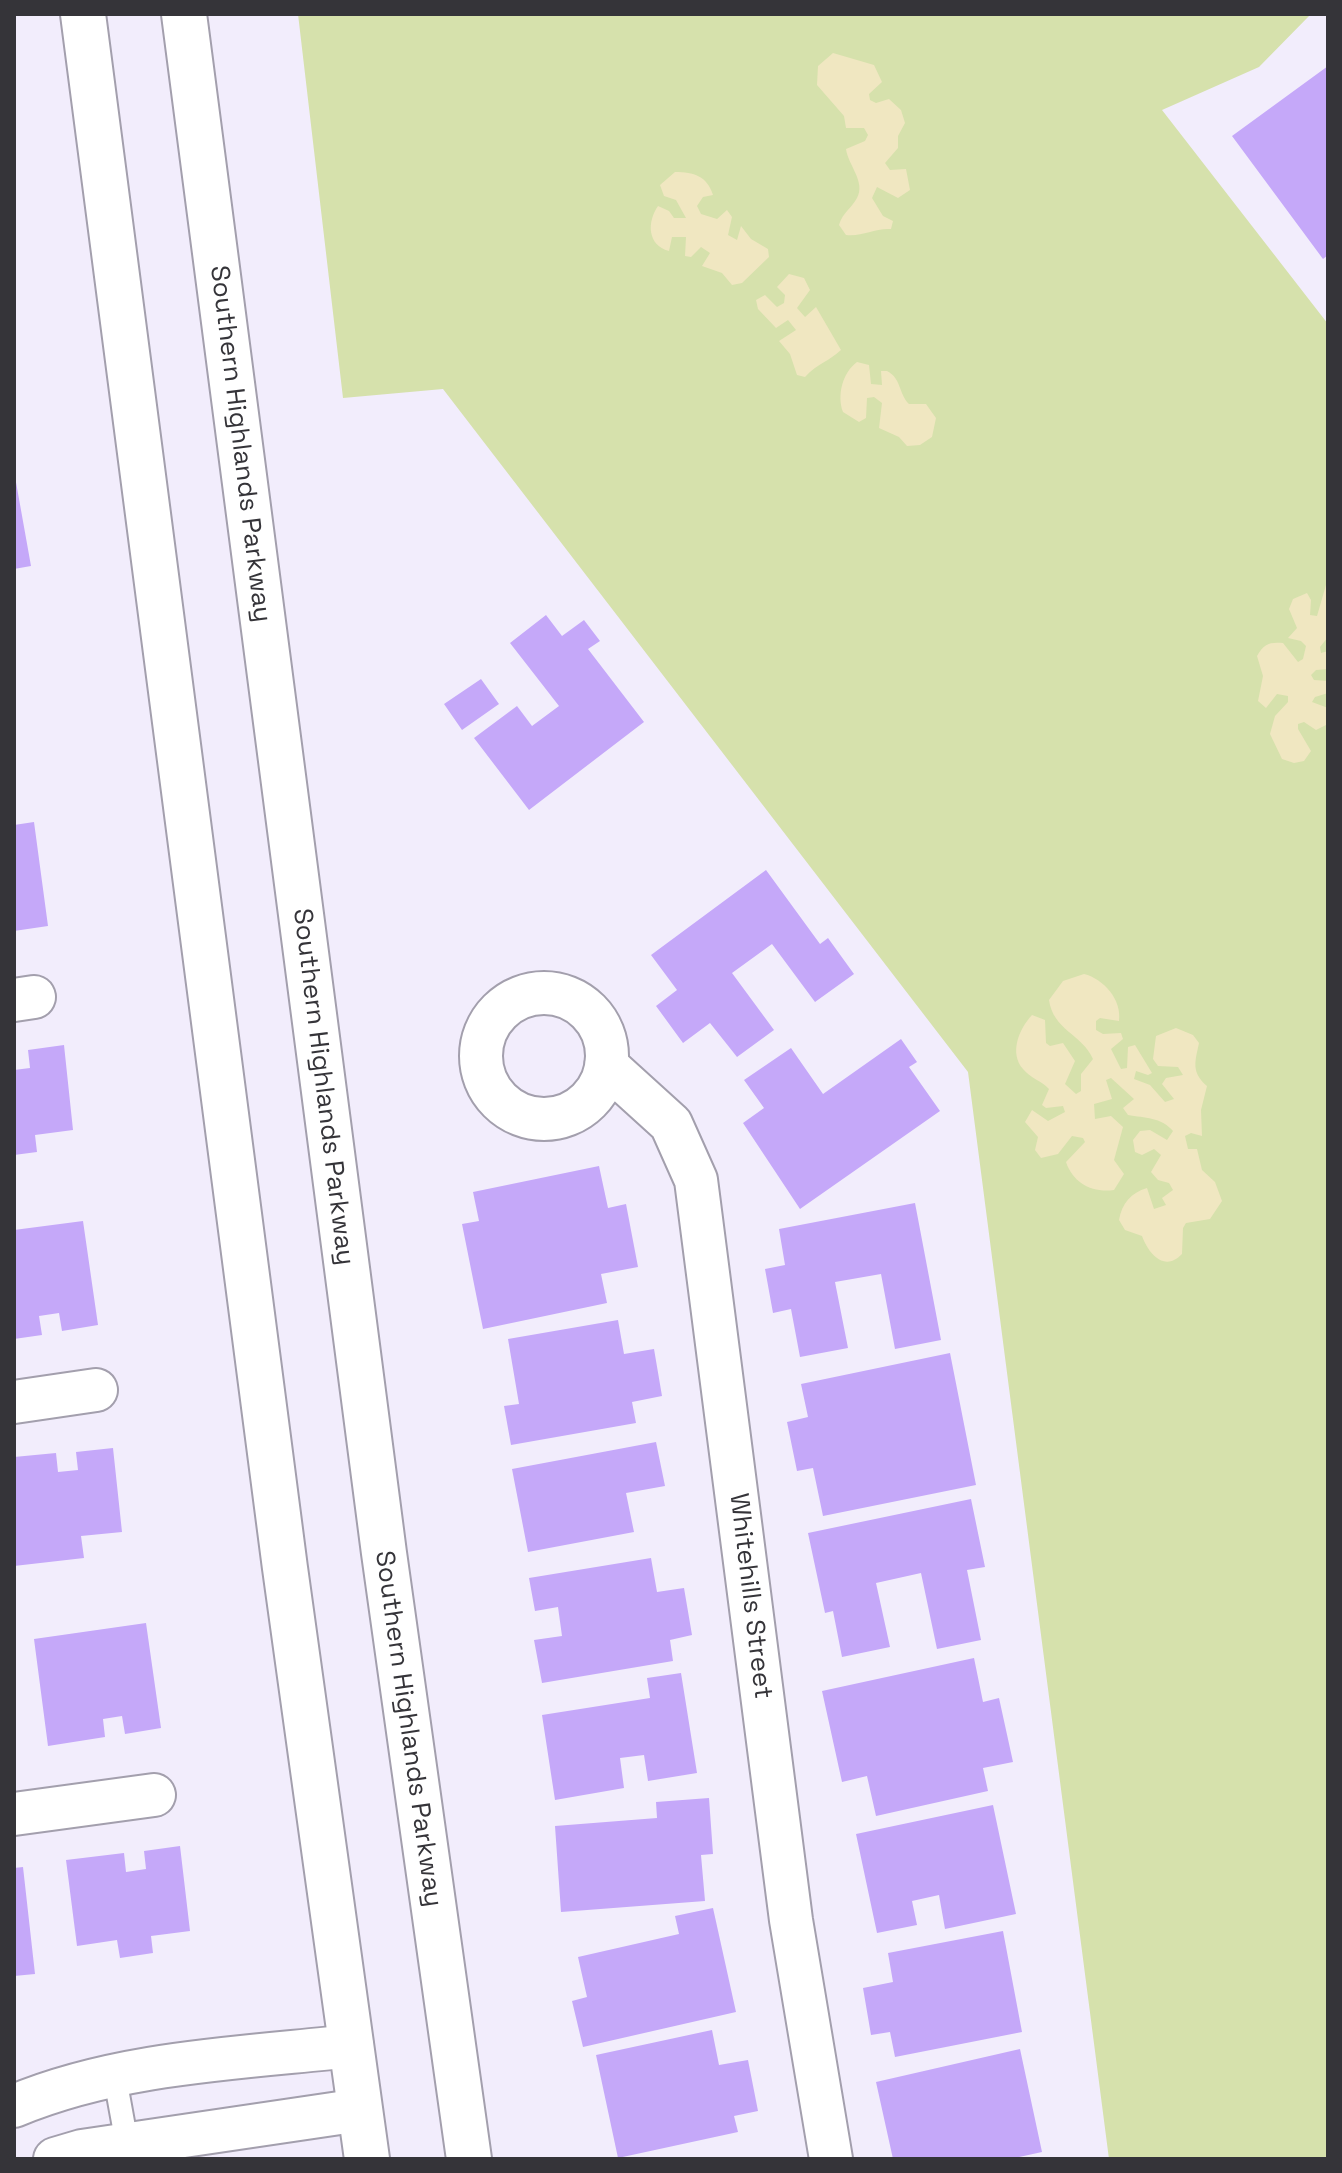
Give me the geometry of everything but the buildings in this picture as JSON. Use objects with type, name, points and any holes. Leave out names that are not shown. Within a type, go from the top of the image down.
[{"type":"main road","points":[[83,14],[285,1568],[367,2159]]},
{"type":"main road","name":"Southern Highlands Parkway","points":[[184,14],[382,1537],[469,2159]]},
{"type":"street","name":"Whitehills Street","points":[[606,1065],[671,1124],[696,1180],[791,1920],[831,2159]]},
{"type":"street","points":[[14,1402],[96,1390]]},
{"type":"street","points":[[14,1814],[154,1795]]},
{"type":"street","points":[[14,2106],[54,2089],[197,2062],[352,2046]]},
{"type":"street","points":[[55,2159],[127,2144],[360,2110]]},
{"type":"lane","points":[[115,2078],[127,2144]]},
{"type":"green space","points":[[298,14],[1311,14],[1259,67],[1162,110],[1328,324],[1328,2159],[1109,2159],[968,1072],[443,389],[343,398]]},
{"type":"sand","points":[[833,53],[874,65],[882,82],[869,94],[870,100],[876,103],[889,99],[901,110],[905,123],[898,136],[898,148],[885,163],[890,170],[906,169],[910,190],[898,198],[877,187],[872,198],[883,216],[893,221],[891,229],[846,235],[839,225],[859,192],[858,180],[846,149],[865,141],[868,135],[864,128],[846,128],[844,116],[817,85],[818,66]]},
{"type":"sand","points":[[675,172],[699,176],[707,183],[713,195],[703,197],[697,206],[701,214],[717,219],[727,210],[732,217],[728,235],[737,240],[741,226],[751,239],[768,249],[769,257],[742,283],[732,285],[722,273],[702,266],[710,253],[701,247],[691,257],[685,256],[686,237],[672,237],[669,251],[656,244],[651,226],[658,206],[669,211],[674,218],[686,218],[676,200],[664,196],[660,185]]},
{"type":"sand","points":[[789,274],[804,278],[810,290],[797,308],[805,317],[816,307],[841,350],[805,377],[797,375],[790,354],[779,341],[796,330],[788,320],[776,328],[758,309],[756,300],[765,295],[777,307],[784,303],[785,295],[777,287]]},
{"type":"sand","points":[[857,362],[869,365],[871,384],[882,385],[881,371],[887,371],[895,378],[909,404],[926,404],[936,418],[932,437],[920,445],[907,446],[899,437],[879,428],[882,403],[874,397],[867,398],[866,418],[859,422],[843,412],[842,385]]},
{"type":"sand","points":[[1326,585],[1328,637],[1320,647],[1321,653],[1328,651],[1328,669],[1316,670],[1311,675],[1314,680],[1328,681],[1328,693],[1315,697],[1312,702],[1328,708],[1328,724],[1316,730],[1304,722],[1298,724],[1311,751],[1304,761],[1294,763],[1282,759],[1270,734],[1275,716],[1288,702],[1288,696],[1277,694],[1266,708],[1258,701],[1263,676],[1257,656],[1267,645],[1283,643],[1298,662],[1303,659],[1306,646],[1301,641],[1288,638],[1297,628],[1289,609],[1293,599],[1307,593],[1311,600],[1310,615],[1317,616]]},
{"type":"sand","points":[[1084,974],[1105,986],[1118,1006],[1119,1021],[1100,1018],[1096,1021],[1096,1030],[1103,1034],[1121,1033],[1123,1039],[1111,1049],[1121,1069],[1127,1068],[1128,1047],[1135,1045],[1152,1073],[1148,1075],[1136,1071],[1134,1079],[1150,1085],[1165,1102],[1174,1099],[1162,1084],[1166,1078],[1183,1075],[1178,1067],[1158,1066],[1153,1059],[1156,1036],[1176,1028],[1193,1035],[1199,1043],[1196,1071],[1207,1086],[1201,1110],[1202,1136],[1191,1133],[1185,1136],[1188,1149],[1197,1149],[1202,1170],[1215,1182],[1222,1201],[1210,1219],[1186,1223],[1182,1254],[1170,1261],[1153,1255],[1142,1236],[1125,1230],[1119,1220],[1128,1200],[1147,1188],[1154,1209],[1166,1205],[1162,1198],[1173,1190],[1169,1183],[1158,1180],[1151,1172],[1161,1155],[1154,1149],[1142,1155],[1135,1152],[1133,1140],[1140,1131],[1150,1130],[1167,1140],[1173,1131],[1168,1126],[1152,1119],[1128,1115],[1123,1108],[1134,1099],[1111,1078],[1106,1080],[1112,1099],[1094,1104],[1095,1119],[1111,1116],[1123,1127],[1114,1160],[1124,1174],[1114,1190],[1106,1191],[1084,1185],[1069,1169],[1066,1162],[1085,1142],[1083,1138],[1072,1136],[1058,1154],[1041,1158],[1035,1150],[1038,1137],[1025,1122],[1032,1110],[1048,1121],[1065,1112],[1063,1106],[1046,1108],[1042,1105],[1049,1089],[1019,1063],[1017,1041],[1032,1015],[1045,1020],[1046,1043],[1050,1046],[1063,1043],[1075,1061],[1065,1084],[1076,1094],[1081,1091],[1081,1074],[1093,1059],[1082,1043],[1056,1018],[1049,1000],[1063,981]]}]
